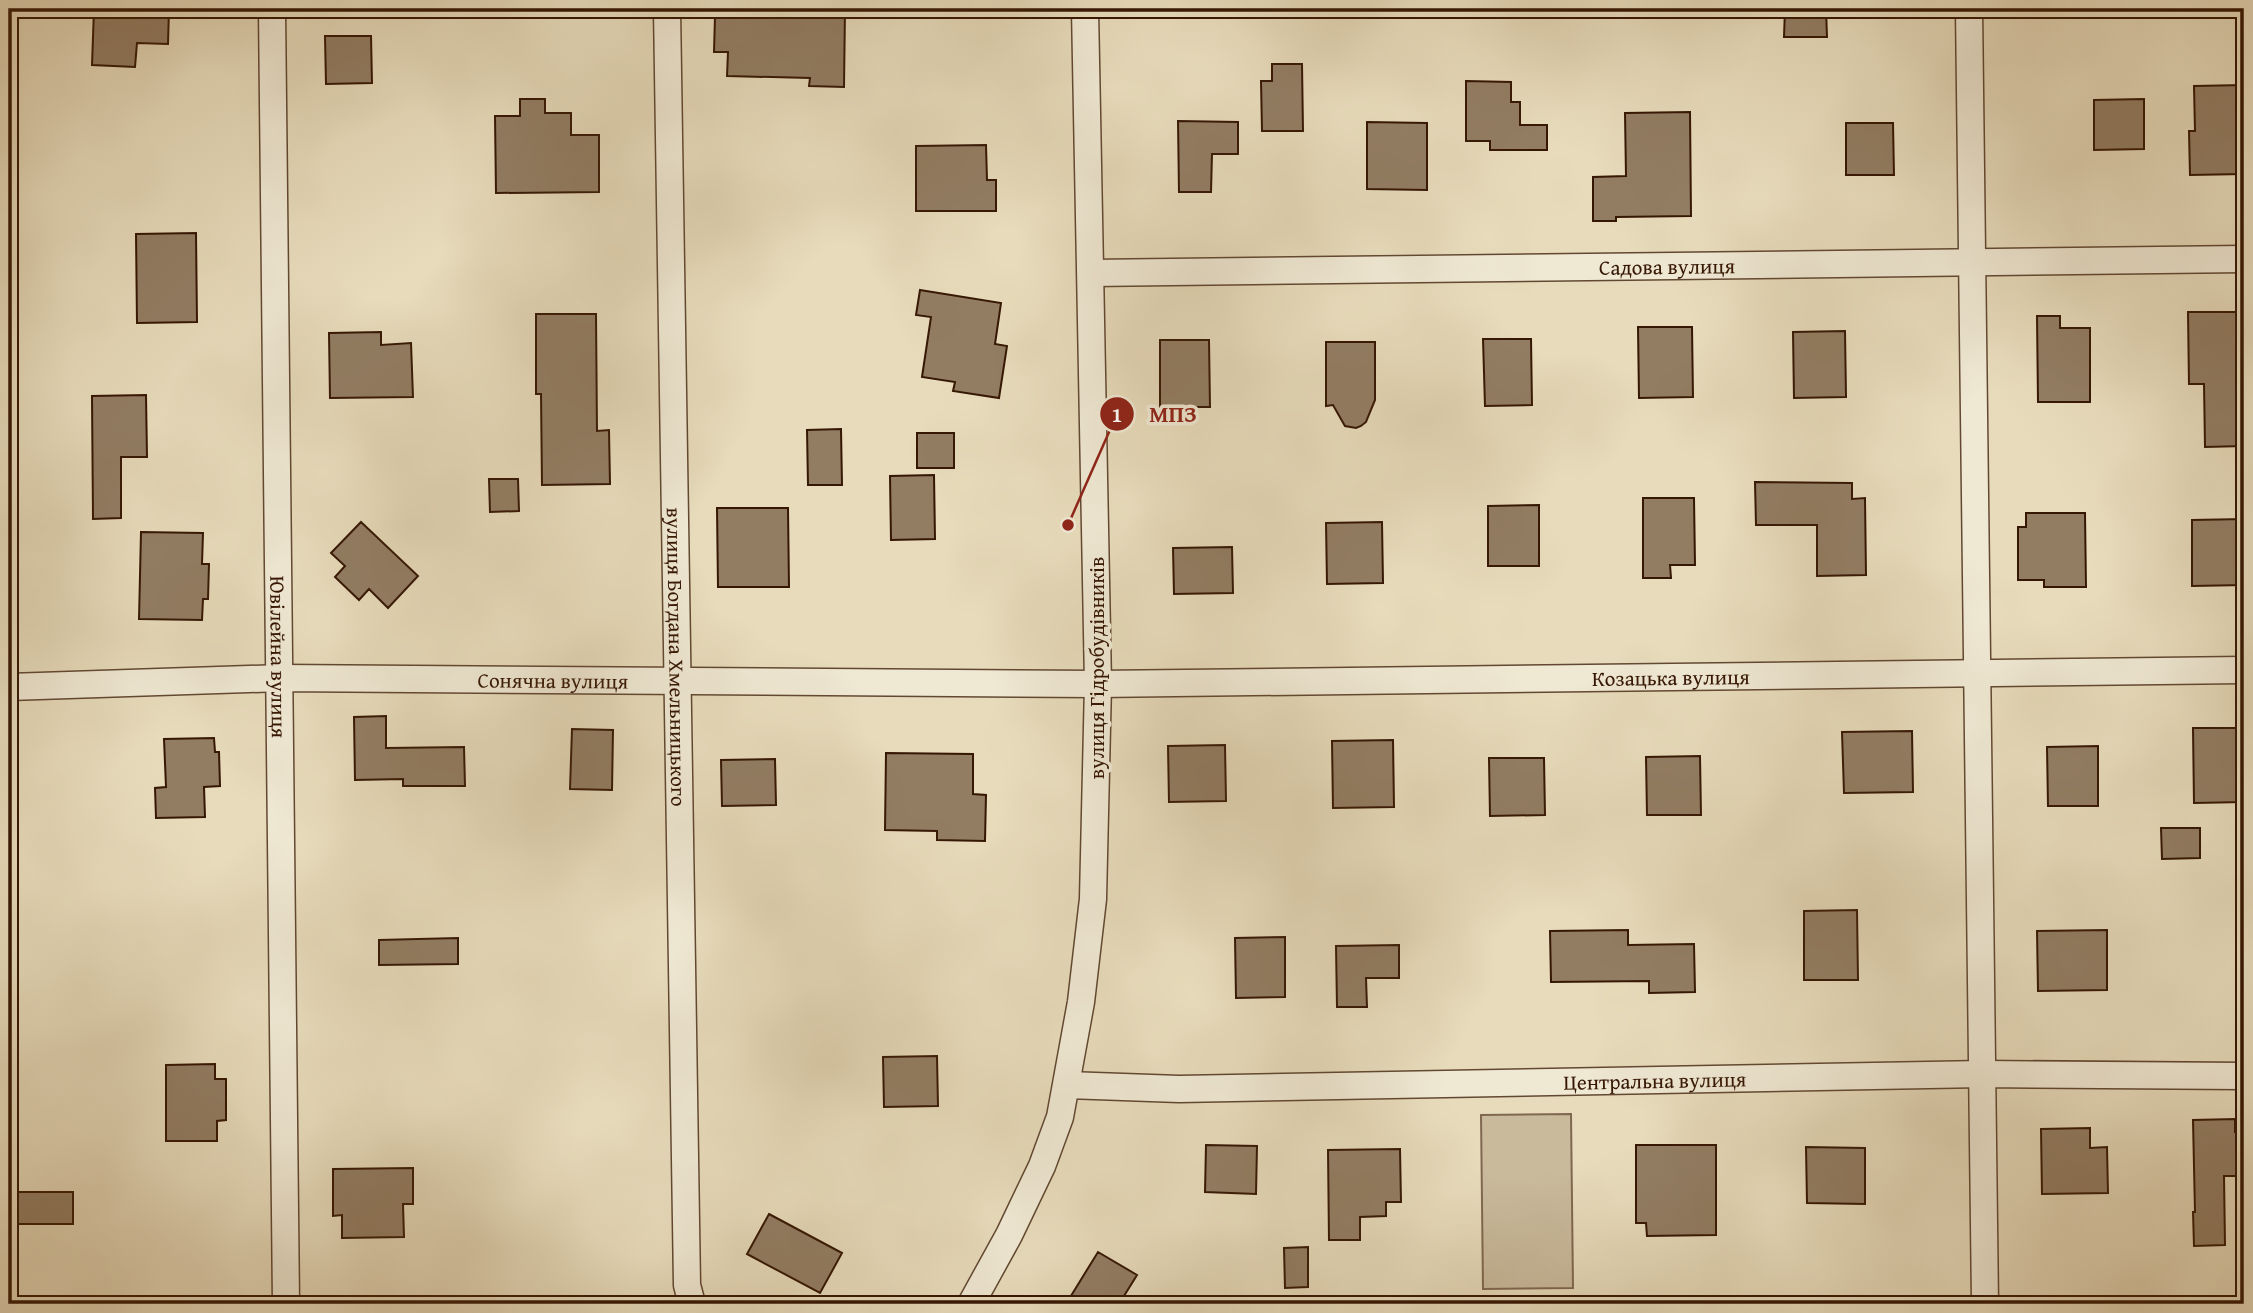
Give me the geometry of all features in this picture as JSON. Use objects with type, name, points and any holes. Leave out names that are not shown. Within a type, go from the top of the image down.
[{"type":"street","name":"Ювілейна вулиця","points":[[272,9],[286,1304]]},
{"type":"street","name":"вулиця Богдана Хмельницького","points":[[667,9],[687,1284],[692,1304]]},
{"type":"street","name":"вулиця Гідробудівників","points":[[971,1304],[1009,1235],[1042,1166],[1060,1117],[1082,989],[1093,899],[1098,684],[1086,9]]},
{"type":"street","points":[[1969,9],[1985,1304]]},
{"type":"street","name":"Садова вулиця","points":[[1091,272],[2244,259]]},
{"type":"street","name":"Козацька вулиця","points":[[1098,684],[2244,670]]},
{"type":"street","name":"Сонячна вулиця","points":[[9,687],[281,678],[1098,684]]},
{"type":"street","name":"Центральна вулиця","points":[[1067,1085],[1179,1088],[1983,1074],[2244,1076]]},
{"type":"shaded area","points":[[1571,1114],[1573,1288],[1483,1289],[1481,1115]]},
{"type":"building","points":[[94,9],[169,9],[168,44],[137,43],[135,67],[92,65]]},
{"type":"building","points":[[733,9],[845,9],[844,87],[809,86],[810,78],[727,76],[728,52],[714,52],[715,16],[733,16]]},
{"type":"building","points":[[1785,9],[1826,9],[1827,37],[1784,37]]},
{"type":"building","points":[[325,36],[371,36],[372,83],[326,84]]},
{"type":"building","points":[[1272,64],[1302,64],[1303,131],[1262,131],[1261,81],[1272,81]]},
{"type":"building","points":[[1466,81],[1511,82],[1511,102],[1520,102],[1520,125],[1547,125],[1547,150],[1490,150],[1490,141],[1466,141]]},
{"type":"building","points":[[2244,85],[2244,174],[2190,175],[2189,131],[2195,131],[2194,86]]},
{"type":"building","points":[[520,99],[545,99],[545,113],[571,113],[571,135],[599,135],[599,192],[496,193],[495,116],[520,116]]},
{"type":"building","points":[[2144,99],[2144,149],[2094,150],[2094,100]]},
{"type":"building","points":[[1690,112],[1691,216],[1616,217],[1616,221],[1593,221],[1593,177],[1626,176],[1625,113]]},
{"type":"building","points":[[1178,121],[1238,122],[1238,154],[1212,154],[1211,192],[1179,192]]},
{"type":"building","points":[[1367,122],[1427,123],[1427,190],[1367,189]]},
{"type":"building","points":[[1846,123],[1893,123],[1894,175],[1846,175]]},
{"type":"building","points":[[986,145],[987,180],[996,180],[996,211],[916,211],[916,146]]},
{"type":"building","points":[[196,233],[197,322],[137,323],[136,234]]},
{"type":"building","points":[[920,290],[1001,303],[995,344],[1007,346],[999,398],[953,391],[955,382],[922,377],[931,317],[916,315]]},
{"type":"building","points":[[2188,312],[2241,312],[2244,446],[2205,447],[2204,384],[2189,384]]},
{"type":"building","points":[[536,314],[596,314],[597,431],[609,430],[610,484],[542,485],[541,394],[536,394]]},
{"type":"building","points":[[2037,316],[2060,316],[2060,328],[2090,328],[2090,402],[2038,402]]},
{"type":"building","points":[[1638,327],[1692,327],[1693,397],[1639,398]]},
{"type":"building","points":[[1845,331],[1846,397],[1794,398],[1793,332]]},
{"type":"building","points":[[381,332],[381,345],[411,343],[413,397],[330,398],[329,333]]},
{"type":"building","points":[[1483,339],[1531,339],[1532,405],[1485,406]]},
{"type":"building","points":[[1160,340],[1209,340],[1210,407],[1160,407]]},
{"type":"building","points":[[1326,342],[1375,342],[1375,400],[1366,422],[1356,428],[1345,426],[1333,405],[1326,406]]},
{"type":"building","points":[[146,395],[147,457],[121,457],[121,518],[93,519],[92,396]]},
{"type":"building","points":[[841,429],[842,485],[808,485],[807,430]]},
{"type":"building","points":[[917,433],[954,433],[954,468],[917,468]]},
{"type":"building","points":[[934,475],[935,539],[891,540],[890,476]]},
{"type":"building","points":[[489,479],[518,479],[519,511],[490,512]]},
{"type":"building","points":[[1755,482],[1852,483],[1852,499],[1865,498],[1866,575],[1817,576],[1817,525],[1756,525]]},
{"type":"building","points":[[1643,498],[1694,498],[1695,565],[1670,565],[1671,578],[1643,578]]},
{"type":"building","points":[[1539,505],[1539,566],[1488,566],[1488,506]]},
{"type":"building","points":[[717,508],[788,508],[789,587],[718,587]]},
{"type":"building","points":[[2026,513],[2085,513],[2086,587],[2044,587],[2044,580],[2018,580],[2018,527],[2026,527]]},
{"type":"building","points":[[2244,519],[2244,585],[2192,586],[2192,520]]},
{"type":"building","points":[[361,522],[418,576],[388,608],[369,589],[359,600],[335,577],[345,566],[331,553]]},
{"type":"building","points":[[1382,522],[1383,583],[1327,584],[1326,523]]},
{"type":"building","points":[[141,532],[203,533],[202,564],[209,564],[208,599],[203,599],[202,620],[139,619]]},
{"type":"building","points":[[1232,547],[1233,593],[1174,594],[1173,548]]},
{"type":"building","points":[[386,716],[386,748],[464,747],[465,786],[403,786],[403,779],[355,780],[354,717]]},
{"type":"building","points":[[2193,728],[2244,728],[2244,802],[2194,803]]},
{"type":"building","points":[[572,729],[613,730],[612,790],[570,789]]},
{"type":"building","points":[[1912,731],[1913,792],[1844,793],[1842,732]]},
{"type":"building","points":[[214,738],[215,752],[219,752],[220,786],[204,787],[205,817],[156,818],[155,788],[166,787],[164,739]]},
{"type":"building","points":[[1393,740],[1394,807],[1333,808],[1332,741]]},
{"type":"building","points":[[1225,745],[1226,801],[1169,802],[1168,746]]},
{"type":"building","points":[[2098,746],[2098,806],[2048,806],[2047,747]]},
{"type":"building","points":[[886,753],[973,754],[973,794],[986,795],[985,841],[937,840],[937,831],[885,830]]},
{"type":"building","points":[[1700,756],[1701,815],[1647,815],[1646,757]]},
{"type":"building","points":[[1489,758],[1544,758],[1545,815],[1490,816]]},
{"type":"building","points":[[775,759],[776,805],[722,806],[721,760]]},
{"type":"building","points":[[2161,828],[2200,828],[2200,858],[2162,859]]},
{"type":"building","points":[[1857,910],[1858,980],[1804,980],[1804,911]]},
{"type":"building","points":[[1628,930],[1628,945],[1694,944],[1695,992],[1649,993],[1649,981],[1551,982],[1550,931]]},
{"type":"building","points":[[2107,930],[2107,990],[2038,991],[2037,931]]},
{"type":"building","points":[[1285,937],[1285,997],[1236,998],[1235,938]]},
{"type":"building","points":[[458,938],[458,964],[379,965],[379,940]]},
{"type":"building","points":[[1399,945],[1399,978],[1366,978],[1367,1007],[1337,1007],[1336,946]]},
{"type":"building","points":[[937,1056],[938,1106],[884,1107],[883,1057]]},
{"type":"building","points":[[215,1064],[215,1079],[226,1079],[226,1120],[217,1121],[217,1141],[166,1141],[166,1065]]},
{"type":"building","points":[[2235,1119],[2235,1132],[2244,1132],[2244,1176],[2224,1176],[2225,1245],[2194,1246],[2193,1120]]},
{"type":"building","points":[[2090,1128],[2090,1148],[2107,1147],[2108,1193],[2042,1194],[2041,1129]]},
{"type":"building","points":[[1206,1145],[1257,1146],[1256,1194],[1205,1192]]},
{"type":"building","points":[[1636,1145],[1716,1145],[1716,1235],[1647,1236],[1646,1223],[1636,1223]]},
{"type":"building","points":[[1806,1147],[1865,1148],[1865,1204],[1807,1203]]},
{"type":"building","points":[[1400,1149],[1401,1202],[1386,1202],[1386,1216],[1360,1217],[1360,1240],[1329,1240],[1328,1150]]},
{"type":"building","points":[[413,1168],[413,1204],[403,1204],[404,1237],[342,1238],[342,1215],[333,1216],[333,1169]]},
{"type":"building","points":[[9,1192],[73,1192],[73,1224],[9,1224]]},
{"type":"building","points":[[769,1214],[842,1253],[820,1293],[747,1254]]},
{"type":"building","points":[[1308,1247],[1308,1287],[1285,1288],[1284,1248]]},
{"type":"building","points":[[1098,1252],[1137,1275],[1119,1304],[1066,1304]]},
{"type":"place","name":"МПЗ","points":[[1068,525]]}]
